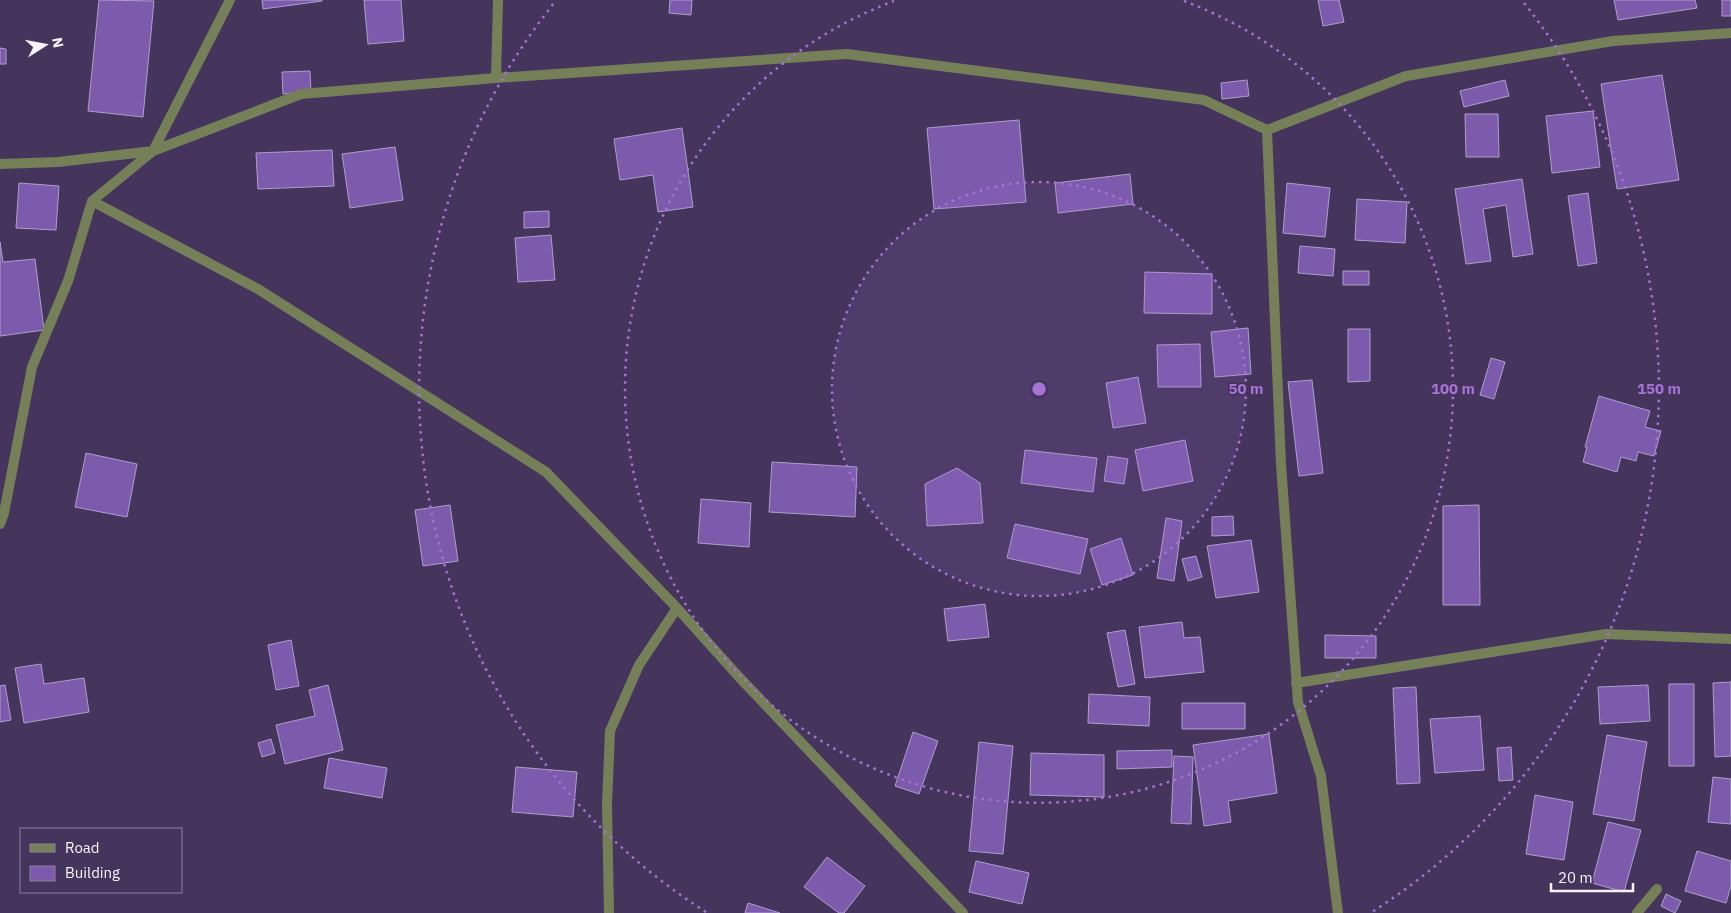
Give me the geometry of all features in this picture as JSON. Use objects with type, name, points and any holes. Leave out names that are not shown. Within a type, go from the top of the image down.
[{"type":"street","points":[[0,524],[4,513],[32,367],[68,280],[92,201],[153,151],[230,0]]},
{"type":"street","points":[[496,78],[498,0]]},
{"type":"street","points":[[0,164],[58,162],[153,151],[301,94],[496,78],[848,54],[1204,100],[1267,130],[1406,76],[1613,41],[1731,33]]},
{"type":"street","points":[[1267,130],[1281,464],[1296,682],[1298,702],[1321,776],[1338,913]]},
{"type":"street","points":[[92,201],[258,289],[546,472],[677,608],[746,684],[963,913]]},
{"type":"street","points":[[609,913],[607,804],[610,731],[639,665],[677,608]]},
{"type":"street","points":[[1296,682],[1606,634],[1731,639]]},
{"type":"street","points":[[1637,913],[1658,889]]},
{"type":"building","points":[[99,0],[154,1],[143,117],[88,111]]},
{"type":"building","points":[[262,0],[322,0],[322,1],[263,9]]},
{"type":"building","points":[[364,0],[401,0],[404,41],[368,44]]},
{"type":"building","points":[[670,0],[692,0],[691,15],[669,13]]},
{"type":"building","points":[[1318,0],[1339,0],[1344,22],[1323,26]]},
{"type":"building","points":[[1614,0],[1695,0],[1697,8],[1618,20]]},
{"type":"building","points":[[1722,0],[1731,0],[1731,16],[1722,16]]},
{"type":"building","points":[[0,48],[6,49],[6,64],[0,64]]},
{"type":"building","points":[[310,71],[311,92],[283,94],[282,72]]},
{"type":"building","points":[[1662,75],[1679,180],[1617,189],[1601,84]]},
{"type":"building","points":[[1247,80],[1249,96],[1222,99],[1221,83]]},
{"type":"building","points":[[1505,80],[1509,96],[1464,107],[1460,91]]},
{"type":"building","points":[[1593,111],[1600,167],[1552,173],[1546,116]]},
{"type":"building","points":[[1465,114],[1498,114],[1499,157],[1466,157]]},
{"type":"building","points":[[1019,120],[1026,202],[934,209],[927,128]]},
{"type":"building","points":[[682,128],[693,207],[658,212],[653,175],[620,180],[614,139]]},
{"type":"building","points":[[395,147],[403,200],[350,208],[342,154]]},
{"type":"building","points":[[332,150],[334,186],[258,189],[256,153]]},
{"type":"building","points":[[1130,174],[1133,204],[1058,213],[1055,183]]},
{"type":"building","points":[[1522,179],[1533,254],[1513,257],[1506,205],[1483,209],[1491,261],[1466,264],[1455,189]]},
{"type":"building","points":[[19,183],[59,186],[56,230],[16,228]]},
{"type":"building","points":[[1287,183],[1330,188],[1325,237],[1283,233]]},
{"type":"building","points":[[1588,193],[1597,263],[1578,266],[1568,196]]},
{"type":"building","points":[[1357,199],[1407,202],[1405,243],[1355,240]]},
{"type":"building","points":[[549,211],[549,227],[524,228],[524,212]]},
{"type":"building","points":[[551,235],[555,280],[518,282],[515,238]]},
{"type":"building","points":[[0,242],[3,262],[35,259],[44,330],[0,336]]},
{"type":"building","points":[[1300,246],[1335,249],[1333,276],[1298,273]]},
{"type":"building","points":[[1343,271],[1369,271],[1369,285],[1343,285]]},
{"type":"building","points":[[1145,272],[1212,274],[1212,314],[1144,313]]},
{"type":"building","points":[[1248,328],[1251,374],[1215,377],[1211,332]]},
{"type":"building","points":[[1348,329],[1370,329],[1370,381],[1348,382]]},
{"type":"building","points":[[1200,344],[1201,387],[1158,387],[1157,345]]},
{"type":"building","points":[[1491,358],[1505,362],[1494,399],[1480,395]]},
{"type":"building","points":[[1138,377],[1146,423],[1113,428],[1106,383]]},
{"type":"building","points":[[1312,380],[1323,473],[1299,476],[1288,382]]},
{"type":"building","points":[[1599,396],[1650,411],[1645,427],[1661,431],[1654,456],[1638,452],[1636,461],[1621,457],[1617,472],[1583,462],[1587,447],[1585,447]]},
{"type":"building","points":[[1185,440],[1193,481],[1143,491],[1135,450]]},
{"type":"building","points":[[1025,450],[1097,458],[1093,492],[1021,483]]},
{"type":"building","points":[[86,453],[137,464],[127,517],[75,507]]},
{"type":"building","points":[[1108,456],[1128,459],[1124,484],[1104,481]]},
{"type":"building","points":[[772,462],[857,467],[855,517],[769,512]]},
{"type":"building","points":[[957,468],[980,483],[983,523],[927,526],[925,484]]},
{"type":"building","points":[[701,499],[751,503],[749,547],[698,543]]},
{"type":"building","points":[[450,505],[458,561],[423,566],[415,510]]},
{"type":"building","points":[[1479,505],[1480,605],[1443,605],[1443,506]]},
{"type":"building","points":[[1233,516],[1234,535],[1212,536],[1212,517]]},
{"type":"building","points":[[1166,518],[1182,521],[1174,581],[1157,578]]},
{"type":"building","points":[[1015,524],[1088,539],[1080,574],[1007,558]]},
{"type":"building","points":[[1121,538],[1133,575],[1102,585],[1090,549]]},
{"type":"building","points":[[1251,540],[1259,592],[1216,598],[1207,546]]},
{"type":"building","points":[[1196,556],[1202,577],[1188,581],[1182,559]]},
{"type":"building","points":[[985,604],[989,637],[948,641],[944,609]]},
{"type":"building","points":[[1182,622],[1184,638],[1200,637],[1204,672],[1145,678],[1139,627]]},
{"type":"building","points":[[1125,630],[1135,684],[1118,687],[1107,633]]},
{"type":"building","points":[[1325,635],[1376,636],[1376,658],[1325,658]]},
{"type":"building","points":[[291,640],[299,686],[276,690],[268,645]]},
{"type":"building","points":[[41,664],[44,684],[84,678],[89,712],[24,723],[15,668]]},
{"type":"building","points":[[1731,682],[1731,756],[1715,757],[1713,683]]},
{"type":"building","points":[[1669,684],[1694,684],[1694,766],[1669,766]]},
{"type":"building","points":[[5,685],[11,720],[0,722],[0,686]]},
{"type":"building","points":[[328,685],[343,750],[285,764],[276,725],[315,716],[309,690]]},
{"type":"building","points":[[1648,685],[1650,721],[1600,724],[1598,687]]},
{"type":"building","points":[[1416,687],[1420,783],[1397,784],[1393,688]]},
{"type":"building","points":[[1089,694],[1150,697],[1149,726],[1088,723]]},
{"type":"building","points":[[1182,703],[1245,703],[1245,729],[1182,729]]},
{"type":"building","points":[[1480,716],[1484,770],[1435,773],[1430,719]]},
{"type":"building","points":[[913,732],[938,741],[919,794],[895,786]]},
{"type":"building","points":[[1269,734],[1277,793],[1228,801],[1231,822],[1204,826],[1193,745]]},
{"type":"building","points":[[1607,735],[1647,742],[1634,821],[1593,814]]},
{"type":"building","points":[[271,739],[275,753],[262,757],[258,743]]},
{"type":"building","points":[[979,742],[1013,746],[1003,854],[969,851]]},
{"type":"building","points":[[1511,747],[1513,780],[1499,781],[1497,748]]},
{"type":"building","points":[[1172,750],[1172,767],[1117,769],[1117,751]]},
{"type":"building","points":[[1031,753],[1104,755],[1104,797],[1030,795]]},
{"type":"building","points":[[1174,756],[1193,757],[1191,824],[1171,823]]},
{"type":"building","points":[[329,758],[387,768],[382,798],[324,788]]},
{"type":"building","points":[[516,767],[577,772],[573,817],[512,812]]},
{"type":"building","points":[[1713,777],[1731,779],[1731,824],[1708,822]]},
{"type":"building","points":[[1535,795],[1573,802],[1564,860],[1526,854]]},
{"type":"building","points":[[1608,822],[1641,830],[1624,892],[1592,883]]},
{"type":"building","points":[[1697,851],[1731,861],[1731,886],[1726,903],[1685,891]]},
{"type":"building","points":[[827,857],[865,886],[844,913],[839,913],[804,887]]},
{"type":"building","points":[[976,861],[1029,873],[1022,904],[969,892]]},
{"type":"building","points":[[1666,894],[1681,901],[1675,913],[1661,906]]},
{"type":"building","points":[[748,903],[780,913],[745,913]]}]
